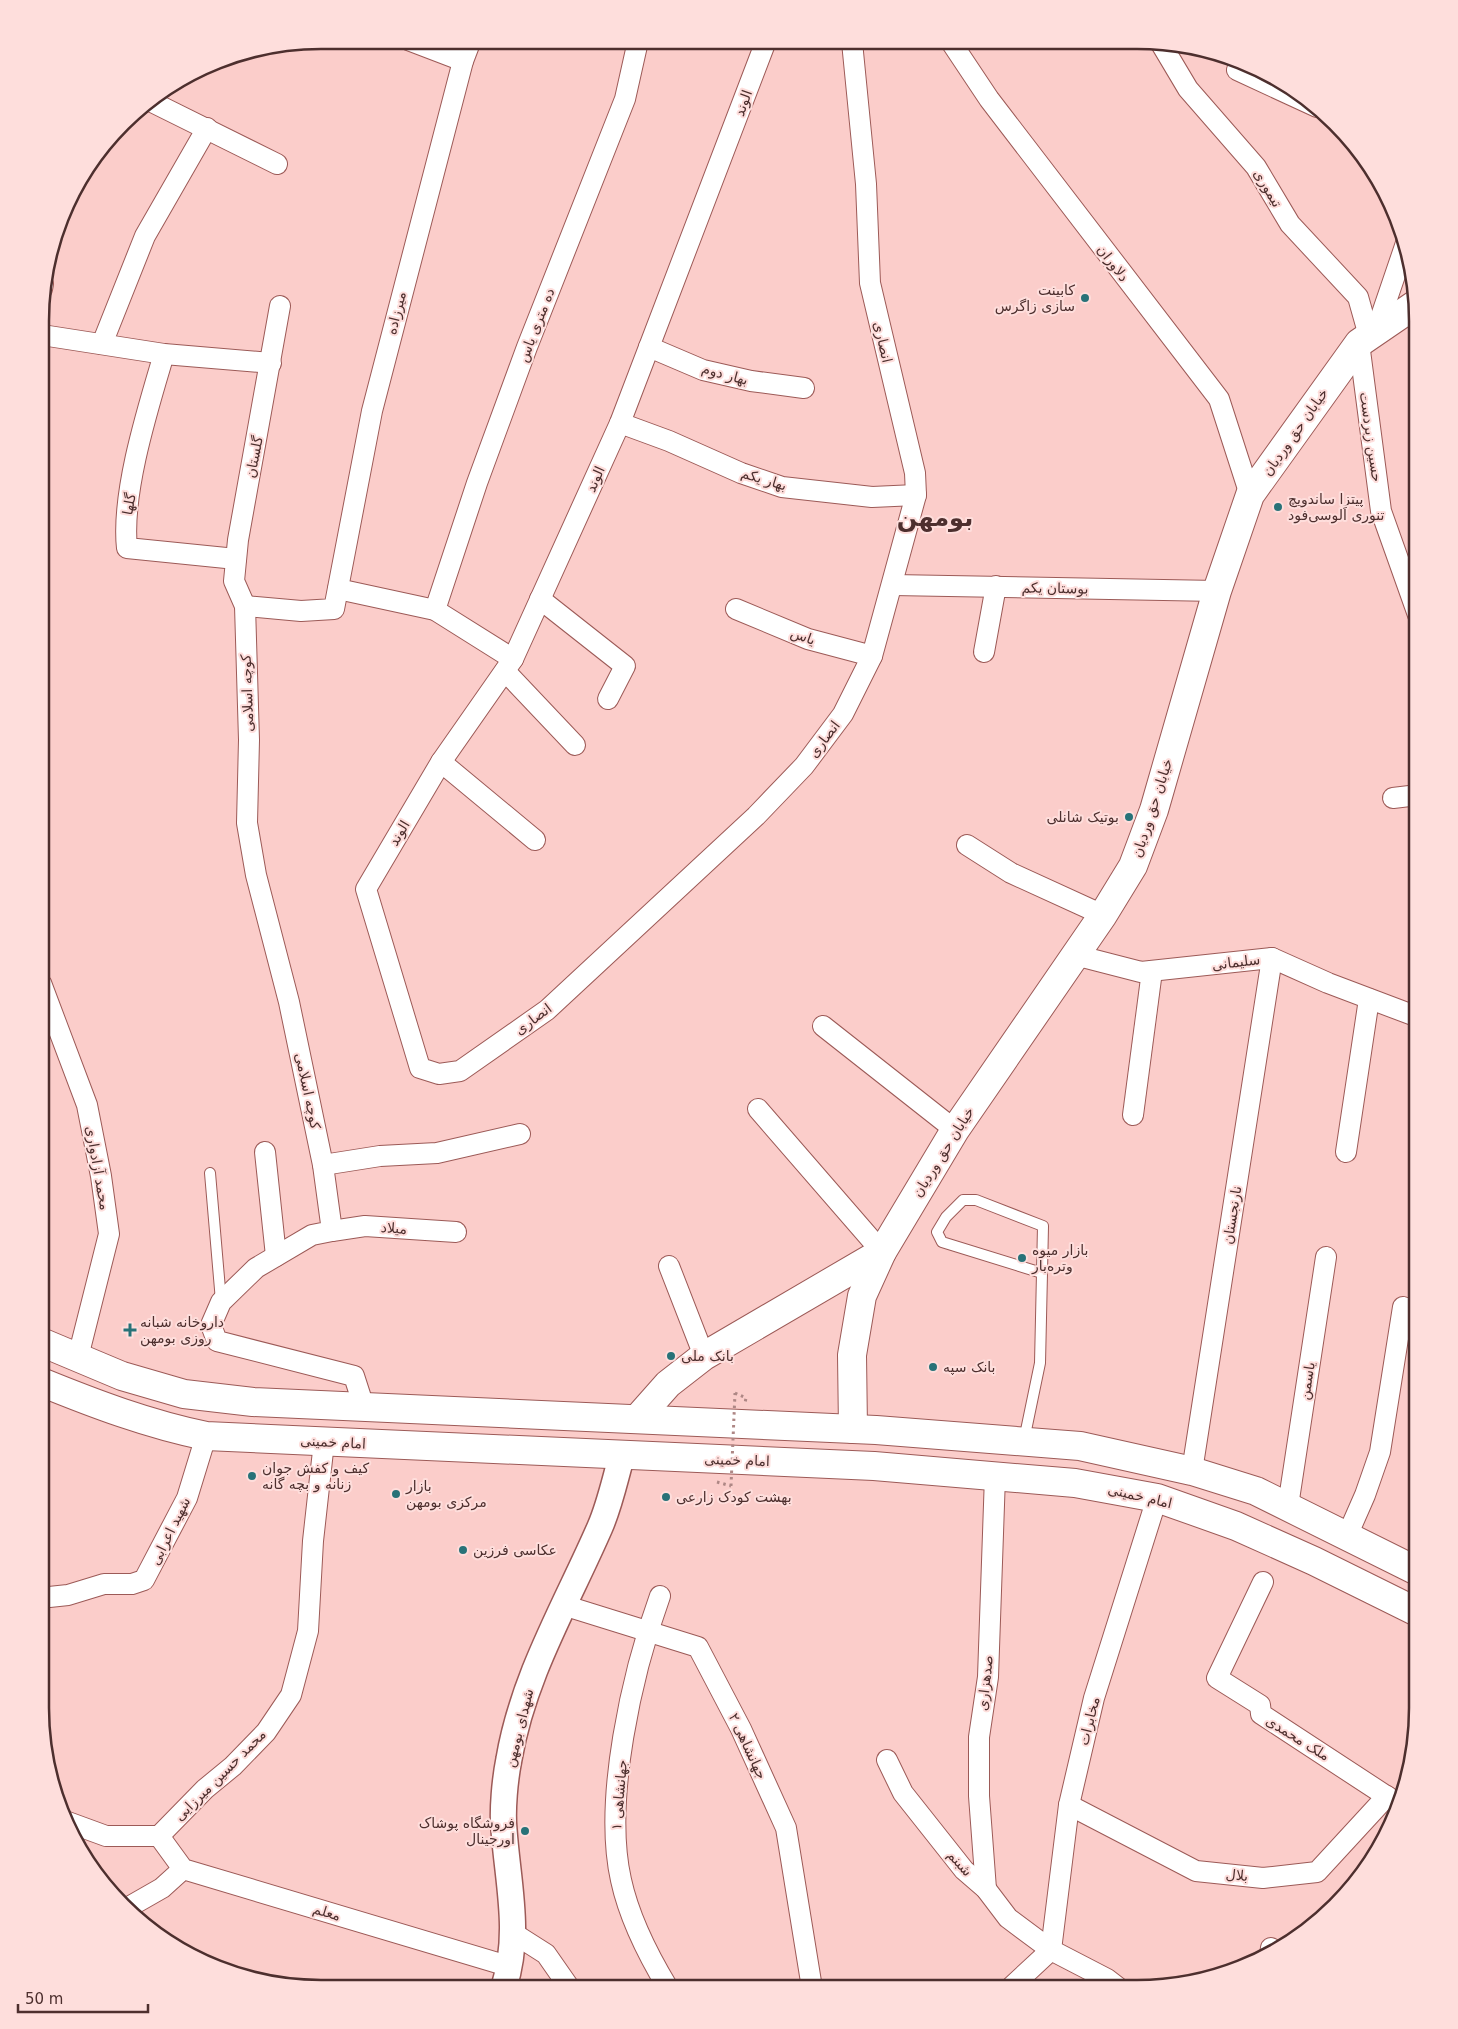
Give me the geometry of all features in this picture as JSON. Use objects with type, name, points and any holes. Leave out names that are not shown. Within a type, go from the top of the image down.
[{"type":"main road","name":"خیابان حق وردیان","points":[[853,1429],[852,1355],[862,1296],[882,1252],[955,1130],[1103,915],[1133,866],[1154,810],[1217,591],[1250,495],[1368,337],[1409,309]]},
{"type":"main road","points":[[638,1419],[668,1384],[704,1356],[882,1252]]},
{"type":"main road","points":[[49,1345],[122,1376],[184,1394],[253,1402],[853,1429],[1080,1446],[1192,1472],[1256,1491],[1409,1567]]},
{"type":"main road","name":"امام خمینی","points":[[49,1385],[110,1410],[176,1430],[206,1436],[874,1466],[1075,1483],[1158,1498],[1236,1526],[1409,1608]]},
{"type":"street","points":[[431,49],[462,61]]},
{"type":"street","name":"میرزاده","points":[[245,606],[301,611],[334,609],[374,403],[462,61],[467,49]]},
{"type":"street","name":"ده متری یاس","points":[[435,610],[477,483],[527,347],[625,100],[636,49]]},
{"type":"street","name":"الوند","points":[[366,889],[441,762],[509,665],[620,424],[763,49]]},
{"type":"street","name":"انصاری","points":[[366,889],[420,1068],[440,1074],[460,1071],[547,1010],[756,816],[804,766],[843,714],[872,656],[893,585],[916,495],[915,473],[870,282],[866,184],[853,49]]},
{"type":"street","name":"دلاوران","points":[[957,49],[1006,122],[1219,399],[1250,495]]},
{"type":"street","name":"تیموری","points":[[1165,50],[1188,89],[1256,167],[1290,224],[1358,297],[1368,337]]},
{"type":"street","points":[[1237,70],[1281,90]]},
{"type":"street","points":[[156,104],[276,164]]},
{"type":"street","points":[[102,344],[145,236],[207,128]]},
{"type":"street","points":[[1368,337],[1401,255]]},
{"type":"street","name":"گلستان","points":[[245,606],[234,581],[236,559],[280,306]]},
{"type":"street","points":[[49,336],[164,354],[271,364]]},
{"type":"street","name":"حسین زبردست","points":[[1368,337],[1381,511],[1409,590]]},
{"type":"street","name":"بهار دوم","points":[[649,347],[703,370],[751,381],[804,388]]},
{"type":"street","name":"گلها","points":[[164,354],[149,404],[136,462],[125,525],[127,548],[236,559]]},
{"type":"street","name":"بهار یکم","points":[[620,424],[669,440],[742,473],[782,487],[872,497],[916,495]]},
{"type":"street","name":"بوستان یکم","points":[[893,585],[1217,591]]},
{"type":"street","points":[[984,652],[996,586]]},
{"type":"street","points":[[338,589],[435,610],[509,665],[575,745]]},
{"type":"street","points":[[540,599],[625,666],[608,699]]},
{"type":"street","name":"کوچه اسلامی","points":[[245,606],[249,740],[247,823],[256,875],[289,1002],[323,1165],[332,1231]]},
{"type":"street","name":"یاس","points":[[736,609],[808,639],[872,656]]},
{"type":"street","points":[[441,762],[535,840]]},
{"type":"street","points":[[1393,798],[1409,796]]},
{"type":"street","points":[[967,845],[1011,873],[1103,915]]},
{"type":"street","name":"سلیمانی","points":[[1075,955],[1141,972],[1272,958],[1409,1014]]},
{"type":"street","name":"نارنجستان","points":[[1192,1472],[1272,958]]},
{"type":"street","points":[[1133,1115],[1152,970]]},
{"type":"street","points":[[1346,1152],[1370,999]]},
{"type":"street","name":"محمد آزادواری","points":[[49,1004],[87,1105],[101,1176],[109,1234],[78,1357]]},
{"type":"street","points":[[824,1026],[955,1130]]},
{"type":"street","points":[[758,1109],[882,1252]]},
{"type":"street","points":[[323,1165],[380,1156],[437,1152],[520,1134]]},
{"type":"street","points":[[265,1152],[276,1256]]},
{"type":"street","name":"میلاد","points":[[332,1231],[365,1226],[456,1232]]},
{"type":"street","points":[[332,1231],[312,1235],[256,1268],[221,1302],[211,1325],[217,1341],[354,1376],[364,1407]]},
{"type":"street","name":"یاسمن","points":[[1288,1506],[1326,1256]]},
{"type":"street","points":[[669,1266],[704,1356]]},
{"type":"street","points":[[1347,1536],[1365,1495],[1380,1452],[1403,1307]]},
{"type":"street","name":"شهید اعرابی","points":[[49,1597],[68,1595],[104,1584],[132,1584],[144,1580],[187,1498],[206,1436]]},
{"type":"street","name":"محمد حسین میرزایی","points":[[159,1836],[205,1789],[233,1766],[253,1746],[266,1732],[291,1695],[308,1631],[313,1541],[324,1442]]},
{"type":"street","name":"شهدای بومهن","points":[[508,1977],[513,1933],[503,1827],[508,1759],[524,1696],[563,1605],[600,1526],[622,1455]]},
{"type":"street","name":"صدهزاری","points":[[986,1889],[978,1796],[979,1737],[988,1678],[995,1476]]},
{"type":"street","name":"مخابرات","points":[[1051,1950],[1069,1805],[1094,1698],[1158,1498]]},
{"type":"street","name":"ملک محمدی","points":[[1263,1582],[1217,1678],[1260,1705],[1261,1714],[1393,1801]]},
{"type":"street","name":"جهانشاهی ۱","points":[[660,1596],[647,1631],[629,1707],[616,1793],[614,1834],[621,1880],[655,1967],[663,1980]]},
{"type":"street","name":"جهانشاهی ۲","points":[[563,1605],[698,1647],[741,1729],[786,1828],[811,1980]]},
{"type":"street","name":"شبنم","points":[[887,1760],[903,1793],[964,1870],[986,1889],[1008,1918],[1051,1950],[1108,1980]]},
{"type":"street","name":"بلال","points":[[1069,1805],[1196,1871],[1263,1878],[1316,1872],[1393,1802]]},
{"type":"street","points":[[75,1825],[106,1836],[159,1836],[183,1869],[162,1888],[132,1905]]},
{"type":"street","name":"معلم","points":[[183,1869],[508,1977]]},
{"type":"street","points":[[513,1933],[546,1954],[564,1980]]},
{"type":"street","points":[[1019,1980],[1051,1950]]},
{"type":"lane","points":[[210,1173],[221,1302]]},
{"type":"lane","points":[[1024,1442],[1040,1363],[1042,1273],[1043,1226],[976,1200],[963,1200],[946,1218],[938,1232],[942,1242],[1042,1273]]},
{"type":"path","points":[[717,1482],[731,1486],[735,1393],[746,1398]]},
{"type":"place","name":"کابینت سازی زاگرس","points":[[1085,298]]},
{"type":"place","name":"پیتزا ساندویچ تنوری اَلوسی‌‌فود","points":[[1278,507]]},
{"type":"place","name":"بوتیک شانلی","points":[[1129,817]]},
{"type":"place","name":"بازار میوه وتره‌بار","points":[[1022,1258]]},
{"type":"place","name":"داروخانه شبانه روزی بومهن","points":[[130,1330]]},
{"type":"place","name":"بانک ملی","points":[[671,1356]]},
{"type":"place","name":"بانک سپه","points":[[933,1367]]},
{"type":"place","name":"کیف و کفش جوان زنانه و بچه گانه","points":[[252,1476]]},
{"type":"place","name":"بازار مرکزی بومهن","points":[[396,1494]]},
{"type":"place","name":"بهشت کودک زارعی","points":[[666,1497]]},
{"type":"place","name":"عکاسی فرزین","points":[[463,1550]]},
{"type":"place","name":"فروشگاه پوشاک اورجینال","points":[[525,1831]]},
{"type":"district","name":"بومهن","points":[[935,518]]}]
